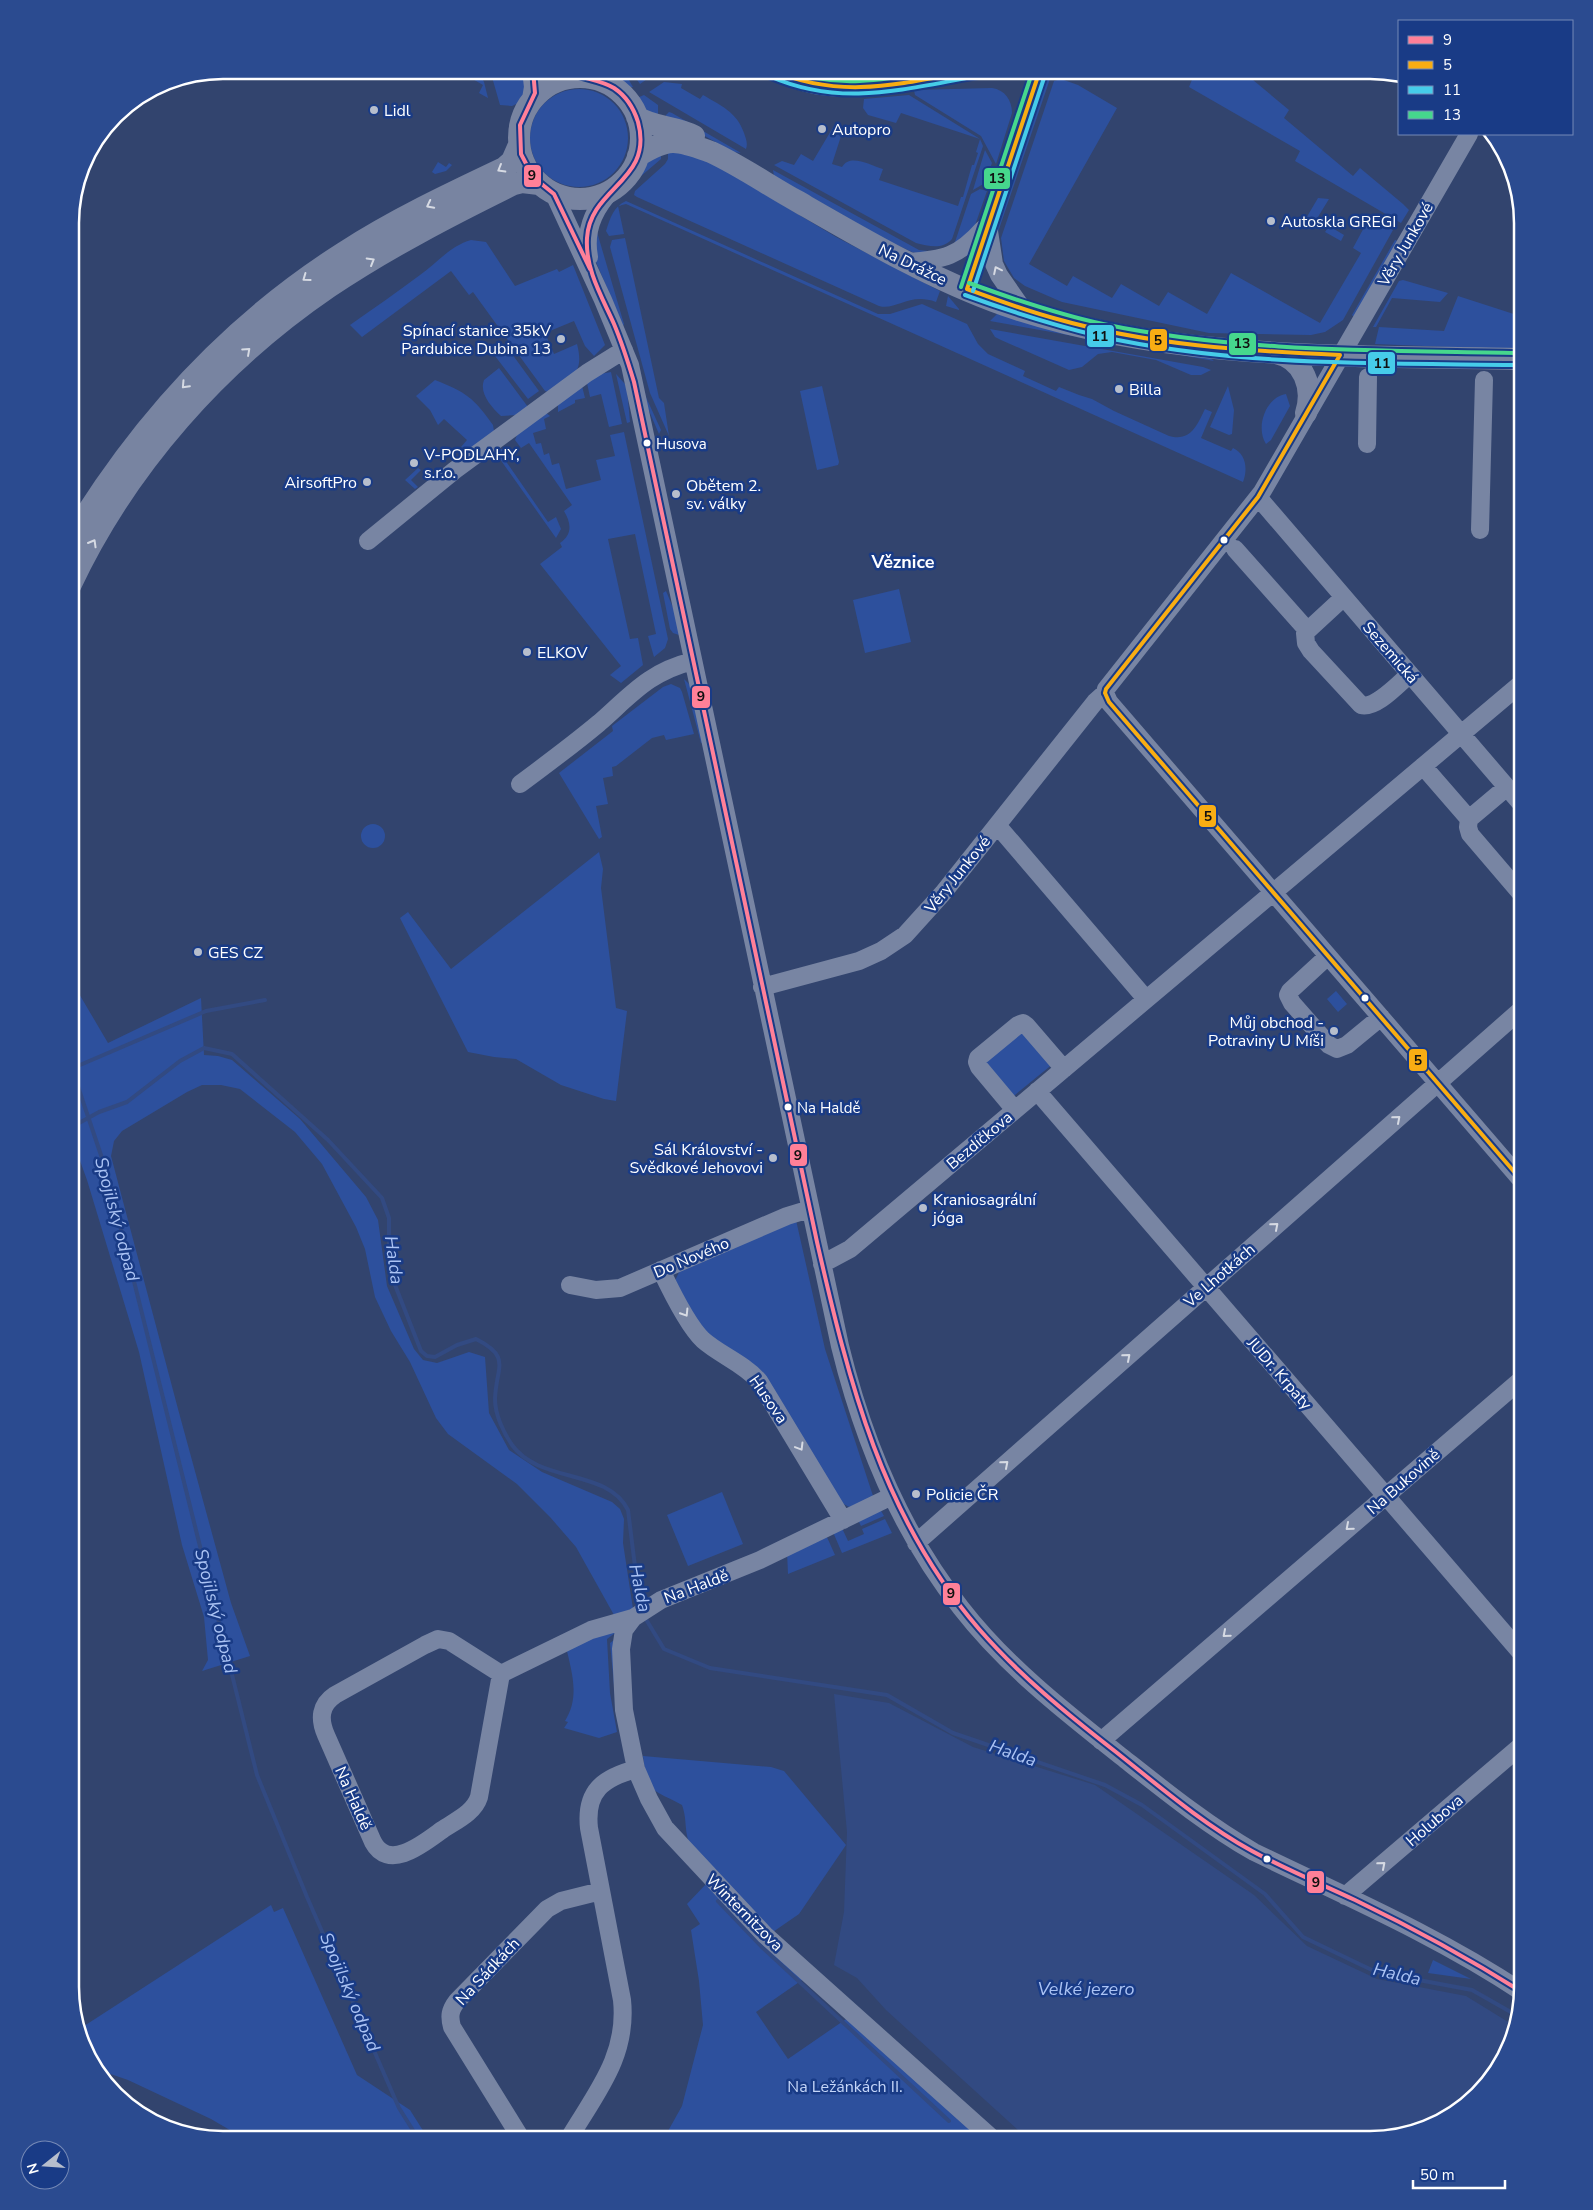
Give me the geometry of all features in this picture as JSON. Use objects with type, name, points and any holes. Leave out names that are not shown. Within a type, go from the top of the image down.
[{"type":"main road","points":[[535,79],[536,87],[533,99],[522,119],[519,132],[520,145],[524,162],[547,189]]},
{"type":"main road","points":[[533,99],[550,85],[564,79]]},
{"type":"main road","points":[[79,570],[108,518],[146,461],[210,386],[258,341],[330,287],[390,250],[514,184],[522,182],[547,189],[568,198],[583,199],[598,197],[611,191],[628,176],[638,156],[641,137],[637,117],[628,100],[613,87],[593,79]]},
{"type":"main road","name":"Na Drážce","points":[[637,117],[647,123],[688,133],[735,165]]},
{"type":"main road","name":"Na Drážce","points":[[638,156],[657,145],[676,142],[711,152],[854,234],[908,262],[967,289],[1024,311],[1056,320],[1117,334],[1208,348],[1340,355],[1514,359]]},
{"type":"main road","points":[[79,526],[105,485],[147,428],[194,375],[248,323],[311,274],[377,232],[504,168],[512,161],[520,145]]},
{"type":"main road","points":[[1268,352],[1287,356],[1298,364],[1302,370],[1309,393],[1306,413]]},
{"type":"street","points":[[794,79],[808,84],[822,86],[859,87],[876,79]]},
{"type":"street","points":[[967,289],[1037,79]]},
{"type":"street","name":"Věry Junkové","points":[[762,987],[859,962],[896,942],[915,926],[1095,702],[1105,693],[1106,688],[1258,497],[1468,135]]},
{"type":"street","points":[[547,189],[604,300]]},
{"type":"street","points":[[611,191],[594,214],[587,236],[590,259],[634,382],[810,1209],[854,1398],[877,1462],[892,1496],[916,1542],[957,1603],[995,1647],[1044,1694],[1101,1741],[1176,1800],[1254,1852],[1459,1952],[1514,1987]]},
{"type":"street","points":[[908,262],[925,261],[957,253],[969,245],[988,223]]},
{"type":"street","points":[[988,223],[994,264],[999,275],[1024,311]]},
{"type":"street","points":[[368,541],[462,465],[587,373],[624,350]]},
{"type":"street","points":[[1367,444],[1368,377]]},
{"type":"street","points":[[1480,530],[1484,380]]},
{"type":"street","name":"Sezemická","points":[[1258,497],[1514,795]]},
{"type":"street","points":[[1235,549],[1307,630]]},
{"type":"street","points":[[1344,597],[1307,630],[1304,639],[1308,646],[1361,705],[1366,706],[1376,702],[1410,674]]},
{"type":"street","points":[[520,784],[600,722],[628,695],[654,676],[675,666],[693,661]]},
{"type":"street","name":"Bezdíčkova","points":[[822,1264],[850,1248],[1514,690]]},
{"type":"street","points":[[1105,693],[1109,702],[1514,1172]]},
{"type":"street","points":[[1423,766],[1469,819]]},
{"type":"street","points":[[1507,787],[1469,819],[1468,826],[1470,834],[1514,885]]},
{"type":"street","points":[[997,825],[1146,999]]},
{"type":"street","points":[[1328,956],[1290,991],[1288,995],[1292,1003],[1329,1045],[1337,1049],[1346,1045],[1381,1017]]},
{"type":"street","name":"Ve Lhotkách","points":[[916,1542],[1514,1016]]},
{"type":"street","points":[[1015,1110],[977,1062],[978,1058],[1011,1030],[1020,1024],[1025,1024],[1064,1069]]},
{"type":"street","name":"JUDr. Krpaty","points":[[1037,1091],[1514,1644]]},
{"type":"street","name":"Do Nového","points":[[570,1286],[596,1290],[613,1290],[787,1216],[810,1209]]},
{"type":"street","name":"Husova","points":[[661,1270],[672,1293],[699,1335],[750,1371],[759,1381],[843,1520]]},
{"type":"street","name":"Na Bukovině","points":[[1101,1741],[1514,1386]]},
{"type":"street","name":"Na Haldě","points":[[501,1674],[591,1630],[633,1618],[655,1603],[760,1560],[892,1496]]},
{"type":"street","name":"Winternitzova","points":[[633,1618],[624,1630],[620,1662],[624,1710],[636,1769],[649,1799],[665,1828],[734,1903],[794,1962],[944,2093],[984,2131]]},
{"type":"street","name":"Na Haldě","points":[[438,1639],[449,1642],[501,1674],[479,1797],[475,1805],[469,1812],[411,1851],[393,1855],[381,1852],[374,1842],[324,1729],[322,1711],[326,1702],[425,1644],[438,1639]]},
{"type":"street","name":"Holubova","points":[[1345,1896],[1514,1752]]},
{"type":"street","points":[[573,2131],[613,2063],[622,2032],[622,2000],[588,1818],[590,1802],[603,1783],[616,1775],[636,1769]]},
{"type":"street","name":"Na Sádkách","points":[[516,2131],[452,2027],[451,2010],[464,1994],[547,1909],[561,1900],[601,1891]]},
{"type":"green space","points":[[473,79],[482,79],[488,98],[479,93],[483,85]]},
{"type":"green space","points":[[493,79],[525,79],[525,100],[512,106],[500,105]]},
{"type":"green space","points":[[622,79],[628,79],[633,87],[625,87]]},
{"type":"green space","points":[[636,79],[647,79],[640,84]]},
{"type":"green space","points":[[823,79],[863,79],[834,82]]},
{"type":"green space","points":[[1046,79],[1050,79],[996,238],[997,225]]},
{"type":"green space","points":[[1061,79],[1078,85],[1117,108],[1029,264],[1067,286],[1073,276],[1112,298],[1121,284],[1159,306],[1168,292],[1207,314],[1231,273],[1320,323],[1361,253],[1353,248],[1367,222],[1374,220],[1393,230],[1343,320],[1325,332],[1311,335],[1209,333],[1062,302],[1025,286],[1014,278],[1004,261],[1001,238],[1054,81]]},
{"type":"green space","points":[[1192,79],[1252,79],[1289,110],[1284,118],[1353,176],[1360,168],[1409,210],[1401,223],[1295,161],[1300,151],[1189,87]]},
{"type":"green space","points":[[664,82],[682,84],[681,88],[700,99],[703,95],[732,114],[744,133],[746,149],[649,92]]},
{"type":"green space","points":[[992,88],[1001,91],[1007,96],[1011,104],[1012,113],[996,164],[981,136],[915,95],[914,90]]},
{"type":"green space","points":[[579,89],[589,90],[606,97],[620,111],[627,128],[627,148],[620,165],[606,179],[589,186],[579,187],[569,186],[552,179],[538,165],[531,148],[530,138],[531,128],[538,111],[552,97],[569,90]]},
{"type":"green space","points":[[644,95],[658,105],[658,121],[644,112],[639,106],[637,98]]},
{"type":"green space","points":[[909,95],[980,139],[901,113],[896,123],[868,115],[863,108],[864,99]]},
{"type":"green space","points":[[669,112],[741,153],[733,152],[703,135],[665,122],[666,115]]},
{"type":"green space","points":[[835,124],[839,126],[842,133],[832,164],[842,167],[850,161],[861,161],[883,169],[879,180],[958,206],[961,197],[963,197],[972,165],[974,165],[978,153],[976,152],[980,139],[983,146],[952,239],[940,246],[916,243],[774,165],[782,161],[794,165],[801,154],[813,161]]},
{"type":"green space","points":[[668,147],[690,149],[836,237],[940,291],[936,302],[918,299],[891,306],[879,306],[637,197],[634,195],[635,191],[665,164],[668,159]]},
{"type":"green space","points":[[661,149],[661,159],[613,200],[601,219],[612,198],[629,184],[643,164]]},
{"type":"green space","points":[[985,150],[992,163],[985,183],[973,190]]},
{"type":"green space","points":[[438,162],[446,167],[449,163],[452,165],[446,171],[435,174],[432,172]]},
{"type":"green space","points":[[773,170],[919,250],[936,252],[922,254],[912,252],[886,240],[774,176]]},
{"type":"green space","points":[[980,189],[987,191],[973,231],[959,248],[955,242],[971,194]]},
{"type":"green space","points":[[1318,198],[1329,199],[1313,225],[1305,220]]},
{"type":"green space","points":[[626,201],[878,314],[890,314],[922,304],[967,324],[978,344],[988,354],[1025,371],[1023,376],[1056,391],[1059,387],[1092,399],[1169,436],[1183,437],[1196,426],[1205,409],[1212,412],[1201,438],[1231,451],[1233,448],[1241,454],[1245,462],[1243,482],[626,204],[618,206]]},
{"type":"green space","points":[[618,206],[624,234],[609,236],[606,231],[611,217]]},
{"type":"green space","points":[[1329,226],[1344,235],[1341,241],[1325,232]]},
{"type":"green space","points":[[597,232],[623,326],[596,262],[594,252]]},
{"type":"green space","points":[[625,238],[659,398],[664,403],[669,436],[650,393],[610,247],[612,240]]},
{"type":"green space","points":[[471,240],[486,242],[515,286],[557,269],[559,272],[573,265],[605,345],[594,356],[585,346],[574,321],[545,333],[554,354],[577,344],[579,354],[579,362],[574,374],[548,392],[545,391],[473,292],[469,295],[451,271],[362,337],[350,325],[457,246]]},
{"type":"green space","points":[[1395,240],[1398,241],[1354,317],[1352,315]]},
{"type":"green space","points":[[1403,280],[1448,293],[1440,302],[1392,298],[1376,327],[1373,327],[1399,281]]},
{"type":"green space","points":[[948,296],[959,309],[959,310],[946,306]]},
{"type":"green space","points":[[1458,296],[1514,314],[1514,350],[1375,344],[1379,327],[1444,331]]},
{"type":"green space","points":[[997,314],[1210,358],[1214,361],[990,321]]},
{"type":"green space","points":[[990,329],[1211,370],[1201,375],[1191,375],[1156,360],[1112,352],[1098,354],[1082,367],[1069,370],[995,337]]},
{"type":"green space","points":[[507,347],[539,391],[528,399],[495,356]]},
{"type":"green space","points":[[499,368],[528,407],[517,415],[501,416],[490,404],[483,390],[484,380]]},
{"type":"green space","points":[[611,372],[622,424],[609,427],[601,394],[590,397],[587,383],[600,374]]},
{"type":"green space","points":[[616,374],[627,389],[630,422],[627,423]]},
{"type":"green space","points":[[435,380],[455,389],[474,402],[493,425],[494,431],[469,450],[461,447],[467,440],[444,419],[438,425],[430,410],[416,396]]},
{"type":"green space","points":[[582,386],[585,398],[575,400],[575,403],[558,412],[558,404]]},
{"type":"green space","points":[[822,386],[839,462],[838,465],[817,470],[800,391]]},
{"type":"green space","points":[[1228,386],[1234,410],[1232,434],[1229,435],[1210,427]]},
{"type":"green space","points":[[1286,394],[1290,406],[1271,440],[1266,444],[1262,429],[1264,414],[1273,401],[1279,396]]},
{"type":"green space","points":[[645,395],[661,430],[659,434],[647,406]]},
{"type":"green space","points":[[545,412],[550,416],[544,419],[546,429],[533,433],[536,444],[541,443],[544,455],[549,453],[552,465],[559,463],[566,489],[601,480],[596,460],[615,456],[610,435],[624,432],[668,639],[665,648],[654,657],[648,636],[656,634],[635,534],[608,539],[630,639],[638,638],[643,665],[621,683],[610,675],[621,666],[540,564],[562,547],[560,543],[567,536],[570,528],[564,511],[572,505],[529,443],[521,448],[515,440],[517,435]]},
{"type":"green space","points":[[501,449],[508,450],[512,455],[505,460],[548,522],[556,517],[561,529],[556,538],[495,452]]},
{"type":"green space","points":[[418,468],[421,470],[411,480],[418,487],[415,489],[405,480]]},
{"type":"green space","points":[[899,589],[911,642],[865,653],[853,600]]},
{"type":"green space","points":[[666,591],[677,617],[679,635],[673,633],[670,629],[663,593]]},
{"type":"green space","points":[[684,679],[692,687],[704,742],[701,743]]},
{"type":"green space","points":[[671,684],[680,688],[682,692],[694,734],[666,740],[664,735],[652,738],[616,766],[612,767],[613,776],[603,778],[608,804],[596,806],[602,837],[599,839],[559,773],[613,731],[612,726],[663,687]]},
{"type":"green space","points":[[373,824],[382,827],[385,836],[382,845],[373,848],[364,845],[361,836],[364,827]]},
{"type":"green space","points":[[599,852],[603,869],[601,888],[616,1008],[627,1011],[616,1101],[561,1085],[516,1059],[468,1052],[400,918],[408,912],[451,969]]},
{"type":"green space","points":[[1336,991],[1347,1004],[1338,1012],[1327,999]]},
{"type":"green space","points":[[79,994],[108,1043],[201,998],[204,1055],[232,1060],[300,1119],[366,1197],[378,1220],[387,1286],[414,1349],[423,1360],[437,1363],[469,1352],[485,1357],[489,1413],[509,1450],[542,1472],[612,1502],[620,1509],[624,1519],[623,1543],[633,1609],[614,1615],[576,1547],[550,1517],[517,1484],[448,1434],[436,1418],[410,1362],[391,1331],[375,1297],[365,1249],[356,1227],[322,1164],[295,1132],[240,1089],[221,1085],[202,1085],[122,1131],[114,1141],[111,1156],[231,1603],[250,1656],[202,1671],[208,1660],[204,1617],[182,1545],[139,1352],[79,1158]]},
{"type":"green space","points":[[1021,1029],[1054,1063],[1010,1099],[984,1061]]},
{"type":"green space","points":[[796,1220],[825,1349],[874,1499],[849,1507],[842,1503],[769,1385],[705,1335],[674,1283],[680,1270]]},
{"type":"green space","points":[[722,1492],[743,1544],[688,1566],[667,1515]]},
{"type":"green space","points":[[880,1509],[884,1516],[861,1526],[857,1518]]},
{"type":"green space","points":[[885,1519],[892,1533],[842,1553],[833,1532],[841,1526],[848,1541],[864,1534],[862,1529]]},
{"type":"green space","points":[[826,1535],[835,1555],[788,1574],[787,1552]]},
{"type":"green space","points":[[614,1629],[615,1633],[607,1639],[610,1693],[617,1732],[599,1738],[564,1728],[568,1722],[565,1721],[570,1712],[573,1694],[572,1676],[566,1647]]},
{"type":"green space","points":[[614,1640],[617,1717],[610,1643]]},
{"type":"green space","points":[[643,1756],[771,1767],[784,1771],[846,1845],[799,1914],[770,1934],[692,1850],[687,1837],[682,1805],[657,1792],[649,1784]]},
{"type":"green space","name":"Na Ležánkách II.","points":[[707,1883],[805,1978],[756,2012],[788,2059],[849,2017],[970,2131],[668,2131],[682,2106],[703,2025],[699,1981],[691,1930],[700,1924],[687,1904]]},
{"type":"green space","points":[[271,1905],[274,1912],[283,1908],[357,2075],[410,2110],[423,2131],[232,2131],[211,2119],[128,2080],[107,2073],[90,2043],[84,2026]]},
{"type":"green space","points":[[1433,1960],[1471,1979],[1428,1973]]},
{"type":"water","name":"Velké jezero","points":[[834,1694],[889,1703],[973,1747],[1095,1785],[1254,1895],[1307,1946],[1377,1979],[1466,1996],[1509,2023],[1509,2025],[1495,2059],[1485,2075],[1472,2089],[1458,2102],[1442,2112],[1408,2126],[1371,2131],[1019,2131],[886,2010],[857,1978],[834,1965],[844,1912],[847,1832]]},
{"type":"waterway","points":[[79,1065],[206,1011],[265,1000]]},
{"type":"waterway","name":"Halda","points":[[79,1123],[99,1112],[127,1102],[180,1061],[204,1048],[232,1054],[328,1140],[382,1198],[389,1218],[389,1250],[395,1285],[421,1351],[427,1356],[435,1357],[457,1345],[476,1339],[487,1345],[498,1357],[499,1371],[495,1405],[500,1423],[512,1445],[524,1457],[539,1466],[589,1481],[605,1488],[618,1497],[628,1510],[641,1607]]},
{"type":"waterway","name":"Spojilský odpad","points":[[79,1090],[107,1173],[257,1775],[307,1897],[399,2108],[413,2131]]},
{"type":"waterway","name":"Halda","points":[[644,1616],[664,1649],[710,1668],[887,1695],[953,1733],[1105,1785],[1142,1805],[1265,1894],[1303,1937],[1376,1972],[1472,1990],[1512,2013]]},
{"type":"waterway","points":[[718,1901],[763,1948],[949,2121]]},
{"type":"transit line","name":"9","points":[[534,79],[535,93],[520,125],[521,154],[533,177],[554,194],[590,269]]},
{"type":"transit line","name":"9","points":[[589,79],[614,88],[622,95],[629,103],[638,122],[641,142],[637,158],[630,171],[598,207],[591,221],[587,238],[589,261],[595,282],[620,338],[634,382],[829,1294],[857,1396],[874,1446],[894,1494],[917,1541],[946,1586],[994,1646],[1062,1709],[1165,1792],[1216,1829],[1252,1851],[1398,1921],[1461,1955],[1514,1987]]},
{"type":"transit line","name":"11","points":[[777,79],[796,86],[847,93],[873,93],[898,90],[962,79]]},
{"type":"transit line","name":"5","points":[[797,79],[823,85],[848,87],[898,84],[928,79]]},
{"type":"transit line","name":"13","points":[[820,79],[844,81],[883,79]]},
{"type":"transit line","name":"13","points":[[961,287],[1030,79]]},
{"type":"transit line","name":"5","points":[[967,289],[1037,79]]},
{"type":"transit line","name":"11","points":[[973,291],[1044,79]]},
{"type":"transit line","name":"13","points":[[969,283],[1069,316],[1103,324],[1207,340],[1312,348],[1514,353]]},
{"type":"transit line","name":"5","points":[[967,289],[1045,316],[1127,335],[1233,349],[1340,355],[1258,497],[1106,689],[1105,693]]},
{"type":"transit line","name":"11","points":[[965,295],[998,307],[1099,336],[1151,346],[1204,353],[1310,361],[1514,365]]},
{"type":"transit line","name":"5","points":[[1105,693],[1109,702],[1514,1172]]},
{"type":"place","name":"Lidl","points":[[374,110]]},
{"type":"place","name":"Autopro","points":[[822,129]]},
{"type":"place","name":"Autoskla GREGI","points":[[1271,221]]},
{"type":"place","name":"Spínací stanice 35kV Pardubice Dubina 13","points":[[561,339]]},
{"type":"place","name":"Billa","points":[[1119,389]]},
{"type":"place","name":"Husova","points":[[647,443]]},
{"type":"place","name":"V-PODLAHY, s.r.o.","points":[[414,463]]},
{"type":"place","name":"AirsoftPro","points":[[367,482]]},
{"type":"place","name":"Obětem 2. sv. války","points":[[676,494]]},
{"type":"place","name":"ELKOV","points":[[527,652]]},
{"type":"place","name":"GES CZ","points":[[198,952]]},
{"type":"place","name":"Můj obchod - Potraviny U Míši","points":[[1334,1031]]},
{"type":"place","name":"Na Haldě","points":[[788,1107]]},
{"type":"place","name":"Sál Království - Svědkové Jehovovi","points":[[773,1158]]},
{"type":"place","name":"Kraniosagrální jóga","points":[[923,1208]]},
{"type":"place","name":"Policie ČR","points":[[916,1494]]},
{"type":"district","name":"Věznice","points":[[903,562]]}]
